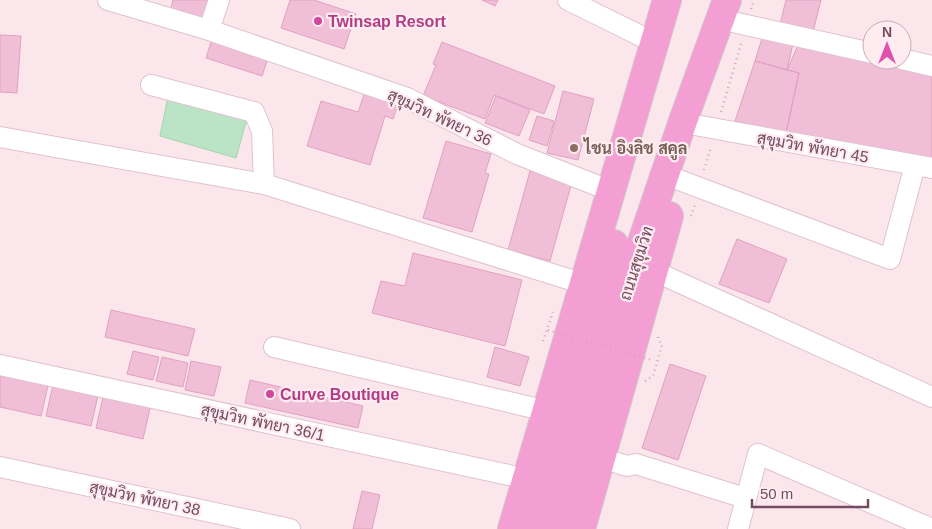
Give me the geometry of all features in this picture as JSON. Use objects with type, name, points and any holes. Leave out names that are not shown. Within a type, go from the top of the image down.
[{"type":"highway","name":"ถนนสุขุมวิท","points":[[512,529],[667,0]]},
{"type":"highway","name":"ถนนสุขุมวิท","points":[[536,529],[594,327],[667,0]]},
{"type":"highway","name":"ถนนสุขุมวิท","points":[[581,529],[727,7]]},
{"type":"highway","name":"ถนนสุขุมวิท","points":[[558,529],[632,271],[684,118],[727,7]]},
{"type":"street","name":"สุขุมวิท พัทยา 36","points":[[108,0],[143,5],[209,30],[406,98],[517,154],[611,191]]},
{"type":"street","points":[[209,30],[219,0]]},
{"type":"street","points":[[568,0],[655,43]]},
{"type":"street","points":[[727,7],[862,50]]},
{"type":"street","points":[[912,62],[932,66]]},
{"type":"street","points":[[151,85],[254,112],[262,131],[264,184]]},
{"type":"street","name":"สุขุมวิท พัทยา 45","points":[[695,125],[924,167]]},
{"type":"street","points":[[0,137],[264,184],[584,284]]},
{"type":"street","points":[[679,180],[890,259],[924,167]]},
{"type":"street","points":[[654,270],[932,397]]},
{"type":"street","points":[[274,347],[547,411]]},
{"type":"street","name":"สุขุมวิท พัทยา 36/1","points":[[0,365],[527,479]]},
{"type":"street","points":[[603,452],[631,455],[636,464],[745,498]]},
{"type":"street","points":[[738,529],[758,454],[932,529]]},
{"type":"street","name":"สุขุมวิท พัทยา 38","points":[[0,467],[290,529]]},
{"type":"path","points":[[548,330],[652,360]]},
{"type":"shaded area","points":[[169,92],[248,115],[236,158],[160,136]]},
{"type":"building","points":[[173,0],[211,0],[205,19],[171,8]]},
{"type":"building","name":"Twinsap Resort","points":[[290,0],[314,0],[356,14],[344,49],[281,28]]},
{"type":"building","points":[[482,0],[498,0],[495,6]]},
{"type":"building","points":[[786,0],[821,0],[813,32],[780,24]]},
{"type":"building","points":[[0,35],[21,36],[17,93],[0,92]]},
{"type":"building","points":[[763,35],[793,44],[787,70],[755,61]]},
{"type":"building","points":[[213,36],[269,55],[262,76],[206,58]]},
{"type":"building","points":[[442,42],[555,86],[544,114],[494,95],[485,119],[423,96],[436,65],[433,64]]},
{"type":"building","points":[[798,45],[862,60],[862,70],[906,70],[932,76],[932,161],[786,133],[799,73],[787,70]]},
{"type":"building","points":[[755,61],[799,73],[786,133],[735,121]]},
{"type":"building","points":[[563,91],[594,99],[578,160],[547,153]]},
{"type":"building","points":[[365,92],[399,102],[393,119],[385,116],[370,165],[307,146],[321,101],[358,112]]},
{"type":"building","points":[[496,96],[530,110],[519,136],[485,123]]},
{"type":"building","points":[[537,116],[554,121],[547,146],[529,140]]},
{"type":"building","points":[[446,141],[491,154],[485,173],[489,174],[472,232],[423,218]]},
{"type":"building","points":[[530,171],[572,182],[550,261],[508,250]]},
{"type":"building","points":[[737,239],[787,259],[769,303],[719,284]]},
{"type":"building","points":[[413,253],[522,280],[505,346],[372,313],[381,281],[405,286]]},
{"type":"building","points":[[111,310],[195,329],[188,356],[105,337]]},
{"type":"building","points":[[495,347],[529,357],[520,386],[487,377]]},
{"type":"building","points":[[133,351],[159,357],[153,380],[127,374]]},
{"type":"building","points":[[162,357],[188,363],[183,387],[156,381]]},
{"type":"building","points":[[191,361],[221,367],[214,396],[185,390]]},
{"type":"building","points":[[670,364],[706,376],[678,460],[642,448]]},
{"type":"building","points":[[2,370],[49,381],[41,416],[0,407],[0,378]]},
{"type":"building","points":[[250,380],[363,406],[358,428],[245,403]]},
{"type":"building","points":[[54,381],[99,391],[91,426],[46,416]]},
{"type":"building","points":[[104,393],[151,404],[143,439],[96,428]]},
{"type":"building","points":[[362,491],[380,495],[372,529],[353,529]]},
{"type":"place","name":"Twinsap Resort","points":[[318,21]]},
{"type":"place","name":"ไชน อิงลิช สคูล","points":[[574,148]]},
{"type":"place","name":"Curve Boutique","points":[[270,394]]}]
